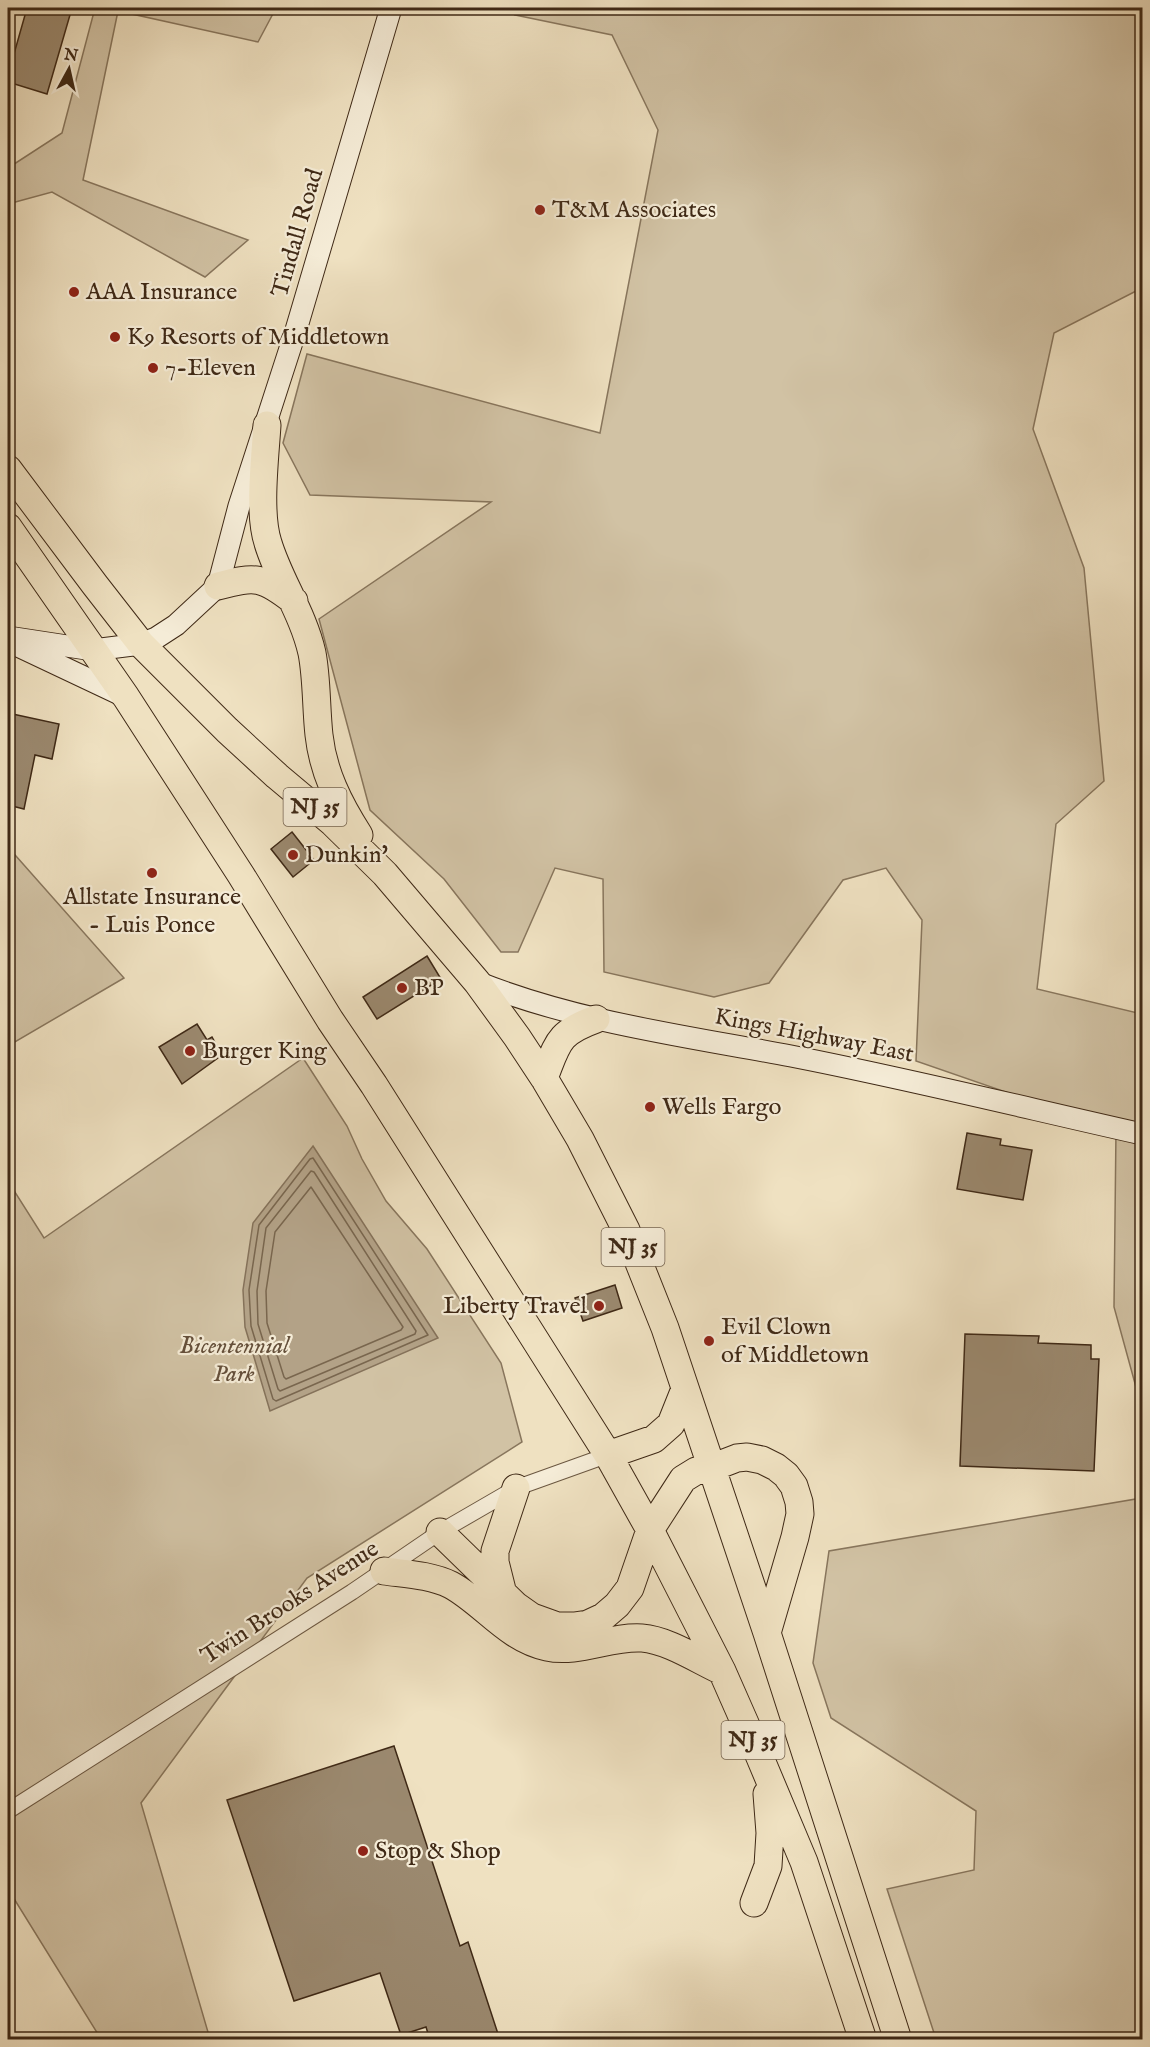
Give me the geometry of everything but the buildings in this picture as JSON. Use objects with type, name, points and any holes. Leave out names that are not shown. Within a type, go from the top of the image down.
[{"type":"highway","points":[[267,425],[263,519],[268,543],[308,638],[312,656],[319,738],[327,777],[345,814],[385,874]]},
{"type":"highway","name":"NJ 35","points":[[8,469],[141,644],[227,730],[277,776],[333,822],[385,874],[477,982],[544,1078],[580,1139],[626,1230],[665,1328],[767,1633],[898,2040]]},
{"type":"highway","name":"NJ 35","points":[[8,527],[126,697],[608,1455],[650,1530],[722,1671],[764,1766],[804,1862],[863,2040]]},
{"type":"highway","points":[[218,586],[253,579],[276,587],[294,601]]},
{"type":"highway","points":[[544,1078],[559,1040],[578,1026],[596,1019]]},
{"type":"highway","points":[[608,1455],[654,1439],[671,1424],[685,1389]]},
{"type":"highway","points":[[440,1532],[515,1605],[532,1617],[557,1626],[588,1624],[603,1617],[617,1605],[630,1588],[650,1530],[683,1479],[696,1471],[737,1458],[762,1460],[786,1475],[794,1486],[800,1514],[767,1633]]},
{"type":"highway","points":[[502,1590],[495,1562],[495,1551],[516,1488]]},
{"type":"highway","points":[[384,1570],[439,1580],[453,1587],[509,1629],[533,1643],[548,1648],[569,1648],[628,1639],[657,1640],[722,1671]]},
{"type":"highway","points":[[754,1903],[768,1866],[770,1833],[764,1766]]},
{"type":"street","name":"Tindall Road","points":[[218,586],[239,506],[267,425],[391,8]]},
{"type":"street","points":[[8,638],[93,650],[141,644],[156,638],[176,625],[218,586]]},
{"type":"street","points":[[8,638],[126,697]]},
{"type":"street","name":"Kings Highway East","points":[[477,982],[538,1005],[596,1019],[894,1078],[1143,1134]]},
{"type":"street","name":"Twin Brooks Avenue","points":[[8,1811],[440,1532],[516,1488],[608,1455]]},
{"type":"green space","points":[[95,8],[276,8],[258,42],[118,11],[83,180],[248,240],[205,277],[52,192],[8,204],[8,168],[62,133]]},
{"type":"green space","points":[[520,8],[1142,8],[1142,288],[1054,333],[1033,429],[1084,568],[1104,781],[1056,824],[1037,989],[1142,1014],[1142,1409],[1114,1307],[1116,1130],[916,1061],[922,920],[886,868],[843,880],[769,983],[714,997],[604,972],[603,879],[555,868],[518,952],[501,952],[444,879],[370,810],[319,619],[491,502],[310,495],[283,443],[307,354],[600,433],[658,130],[612,35],[515,15]]},
{"type":"green space","points":[[8,847],[124,978],[8,1046]]},
{"type":"green space","name":"Bicentennial Park","points":[[303,1058],[347,1126],[362,1159],[386,1201],[427,1249],[501,1363],[522,1442],[307,1578],[141,1803],[210,2039],[101,2039],[8,1889],[8,1181],[44,1238]]},
{"type":"green space","points":[[1142,1498],[1142,2039],[936,2039],[887,1889],[974,1870],[976,1811],[831,1718],[813,1663],[829,1551]]},
{"type":"water","points":[[313,1146],[438,1338],[270,1411],[245,1327],[243,1290],[253,1223]]},
{"type":"place","name":"T&M Associates","points":[[540,210]]},
{"type":"place","name":"AAA Insurance","points":[[74,292]]},
{"type":"place","name":"K9 Resorts of Middletown","points":[[115,337]]},
{"type":"place","name":"7-Eleven","points":[[153,368]]},
{"type":"place","name":"Dunkin'","points":[[293,855]]},
{"type":"place","name":"Allstate Insurance - Luis Ponce","points":[[152,873]]},
{"type":"place","name":"BP","points":[[402,988]]},
{"type":"place","name":"Burger King","points":[[190,1051]]},
{"type":"place","name":"Wells Fargo","points":[[650,1107]]},
{"type":"place","name":"Liberty Travel","points":[[599,1306]]},
{"type":"place","name":"Evil Clown of Middletown","points":[[709,1341]]},
{"type":"place","name":"Stop & Shop","points":[[363,1851]]}]
